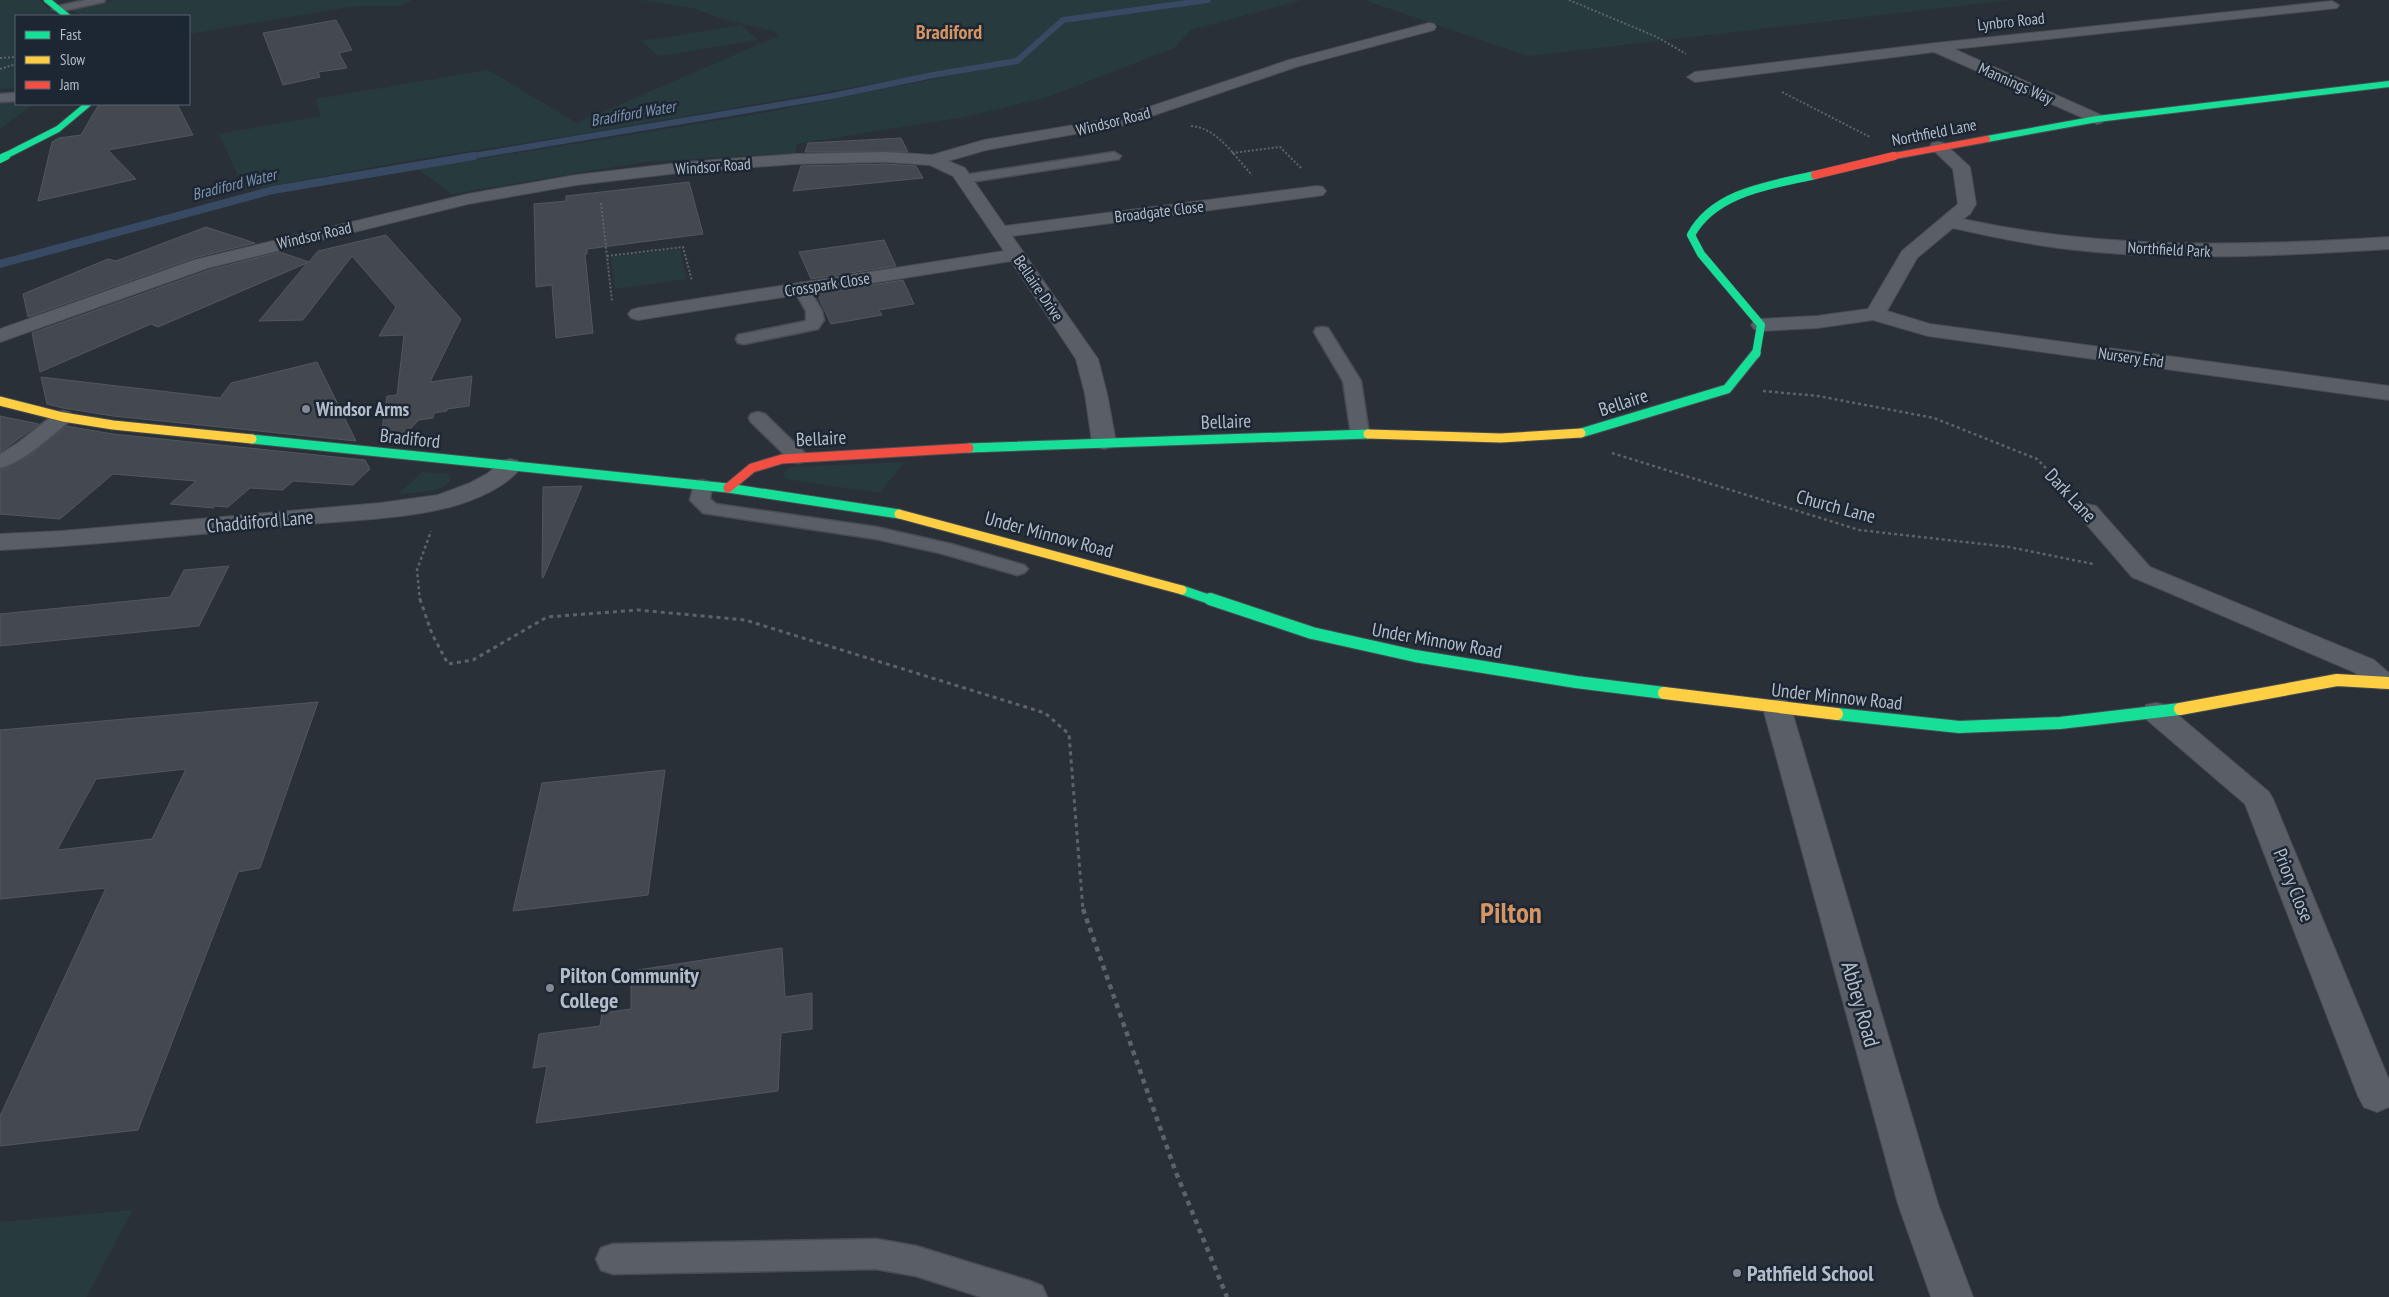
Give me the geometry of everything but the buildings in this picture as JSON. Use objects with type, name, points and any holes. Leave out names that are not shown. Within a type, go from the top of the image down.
[{"type":"street","points":[[47,0],[62,13]]},
{"type":"street","name":"Lynbro Road","points":[[1695,77],[1936,47],[2332,5]]},
{"type":"street","name":"Windsor Road","points":[[0,336],[144,283],[236,254],[468,199],[598,177],[687,167],[796,159],[885,157],[933,160],[984,145],[1119,122],[1294,63],[1429,27]]},
{"type":"street","name":"Mannings Way","points":[[1936,47],[2097,118]]},
{"type":"street","name":"Northfield Lane","points":[[1761,325],[1701,254],[1691,234],[1693,228],[1705,214],[1724,202],[1754,190],[1938,147],[2097,118],[2389,84]]},
{"type":"street","points":[[0,159],[47,136],[80,113],[87,105]]},
{"type":"street","points":[[1727,389],[1756,354],[1761,325],[1818,322],[1874,314],[1908,256],[1964,210],[1967,204],[1963,176],[1957,162],[1938,147]]},
{"type":"street","name":"Bellaire Drive","points":[[933,160],[956,169],[964,179],[1087,359],[1096,394],[1104,442]]},
{"type":"street","name":"Broadgate Close","points":[[1001,232],[1317,191]]},
{"type":"street","name":"Northfield Park","points":[[1950,222],[2003,234],[2072,243],[2180,250],[2278,250],[2389,243]]},
{"type":"street","name":"Crosspark Close","points":[[638,314],[1015,254]]},
{"type":"street","name":"Nursery End","points":[[1874,314],[1928,330],[2389,393]]},
{"type":"street","name":"Bellaire","points":[[728,488],[734,479],[749,469],[766,462],[798,457],[1104,442],[1360,434],[1484,437],[1561,436],[1585,433],[1620,420],[1727,389]]},
{"type":"street","name":"Bradiford","points":[[0,401],[64,417],[112,425],[728,488]]},
{"type":"street","name":"Chaddiford Lane","points":[[0,542],[62,539],[380,510],[438,502],[461,496],[478,488],[510,466]]},
{"type":"street","name":"Under Minnow Road","points":[[728,488],[906,515],[961,528],[1155,581],[1312,633],[1416,656],[1576,682],[1777,708],[1959,727],[2060,723],[2190,708],[2337,680],[2385,682]]},
{"type":"street","name":"Dark Lane","points":[[2087,511],[2141,572],[2364,666],[2385,682]]},
{"type":"street","name":"Abbey Road","points":[[1777,708],[1918,1204],[1952,1297]]},
{"type":"street","name":"Priory Close","points":[[2156,712],[2258,799],[2276,839],[2377,1096]]},
{"type":"lane","points":[[62,13],[100,0]]},
{"type":"lane","points":[[0,98],[15,97]]},
{"type":"lane","points":[[964,179],[1114,156]]},
{"type":"lane","points":[[744,339],[812,326],[816,320],[814,311],[801,288]]},
{"type":"lane","points":[[1322,332],[1352,380],[1360,434]]},
{"type":"lane","points":[[0,462],[25,447],[64,417]]},
{"type":"lane","points":[[758,418],[798,457]]},
{"type":"lane","points":[[702,486],[700,500],[710,510],[876,533],[944,548],[1017,569]]},
{"type":"lane","points":[[613,1259],[876,1254],[916,1261],[1030,1297]]},
{"type":"path","points":[[0,58],[15,57]]},
{"type":"path","points":[[0,69],[15,64]]},
{"type":"path","points":[[1190,126],[1198,125],[1215,135],[1272,197]]},
{"type":"path","points":[[1231,153],[1280,147],[1324,190],[1317,191]]},
{"type":"path","points":[[598,177],[616,320],[639,318],[638,314]]},
{"type":"path","points":[[607,256],[683,247],[698,305]]},
{"type":"path","name":"Dark Lane","points":[[1727,389],[1818,396],[1934,418],[2038,459],[2087,511]]},
{"type":"path","name":"Church Lane","points":[[1561,436],[1859,530],[2009,547],[2141,572]]},
{"type":"path","points":[[438,502],[435,522],[421,555],[417,575],[421,605],[442,655],[448,664],[473,660],[547,617],[638,610],[745,620],[1045,713],[1069,734],[1083,911],[1175,1170],[1228,1297]]},
{"type":"green space","points":[[0,0],[39,0],[55,15],[15,15],[15,88],[0,89]]},
{"type":"green space","points":[[116,0],[412,0],[402,6],[356,6],[190,34],[190,15],[80,15],[71,9]]},
{"type":"green space","points":[[641,0],[1302,0],[1191,30],[1174,48],[1048,97],[964,117],[797,144],[795,153],[645,162],[451,194],[418,169],[763,113],[1014,63],[1006,61],[588,133],[407,161],[245,191],[219,134],[321,116],[316,99],[488,70],[577,123],[778,36],[776,32],[719,18],[693,8]]},
{"type":"green space","points":[[1364,0],[2010,0],[1528,56]]},
{"type":"green space","points":[[741,25],[758,40],[658,56],[642,41]]},
{"type":"green space","points":[[15,100],[15,105],[32,105],[0,129],[0,101]]},
{"type":"green space","points":[[680,249],[686,279],[615,289],[611,257]]},
{"type":"green space","points":[[904,462],[880,493],[785,479],[783,474],[787,469],[794,467]]},
{"type":"green space","points":[[422,472],[447,474],[451,480],[447,485],[434,490],[398,494]]},
{"type":"green space","points":[[133,1210],[86,1297],[0,1297],[0,1222]]},
{"type":"waterway","name":"Bradiford Water","points":[[467,157],[832,96],[933,75],[1017,61],[1063,20],[1208,0]]},
{"type":"waterway","name":"Bradiford Water","points":[[0,264],[273,190],[474,156]]},
{"type":"traffic: fast","points":[[47,0],[66,15]]},
{"type":"traffic: fast","points":[[1987,139],[2097,119],[2389,84]]},
{"type":"traffic: fast","points":[[0,159],[58,129],[69,122],[87,105]]},
{"type":"traffic: fast","points":[[1581,433],[1727,389],[1756,354],[1761,325],[1701,254],[1691,235],[1698,222],[1710,210],[1726,201],[1764,187],[1815,175]]},
{"type":"traffic: fast","points":[[969,448],[1368,434]]},
{"type":"traffic: fast","points":[[252,439],[728,488],[899,514]]},
{"type":"traffic: fast","points":[[1182,590],[1312,633],[1415,656],[1576,682],[1664,693]]},
{"type":"traffic: fast","points":[[1837,714],[1959,727],[2060,723],[2180,709]]},
{"type":"traffic: slow","points":[[0,401],[63,417],[113,425],[252,439]]},
{"type":"traffic: slow","points":[[1368,434],[1501,438],[1581,433]]},
{"type":"traffic: slow","points":[[899,514],[1182,590]]},
{"type":"traffic: slow","points":[[2180,709],[2337,680],[2389,683]]},
{"type":"traffic: slow","points":[[1664,693],[1837,714]]},
{"type":"traffic: jam","points":[[1815,175],[1903,154],[1987,139]]},
{"type":"traffic: jam","points":[[728,488],[735,480],[752,468],[782,459],[969,448]]},
{"type":"place","name":"Windsor Arms","points":[[306,409]]},
{"type":"place","name":"Pilton Community College","points":[[550,988]]},
{"type":"place","name":"Pathfield School","points":[[1737,1273]]},
{"type":"district","name":"Bradiford","points":[[949,32]]},
{"type":"district","name":"Pilton","points":[[1511,913]]}]
